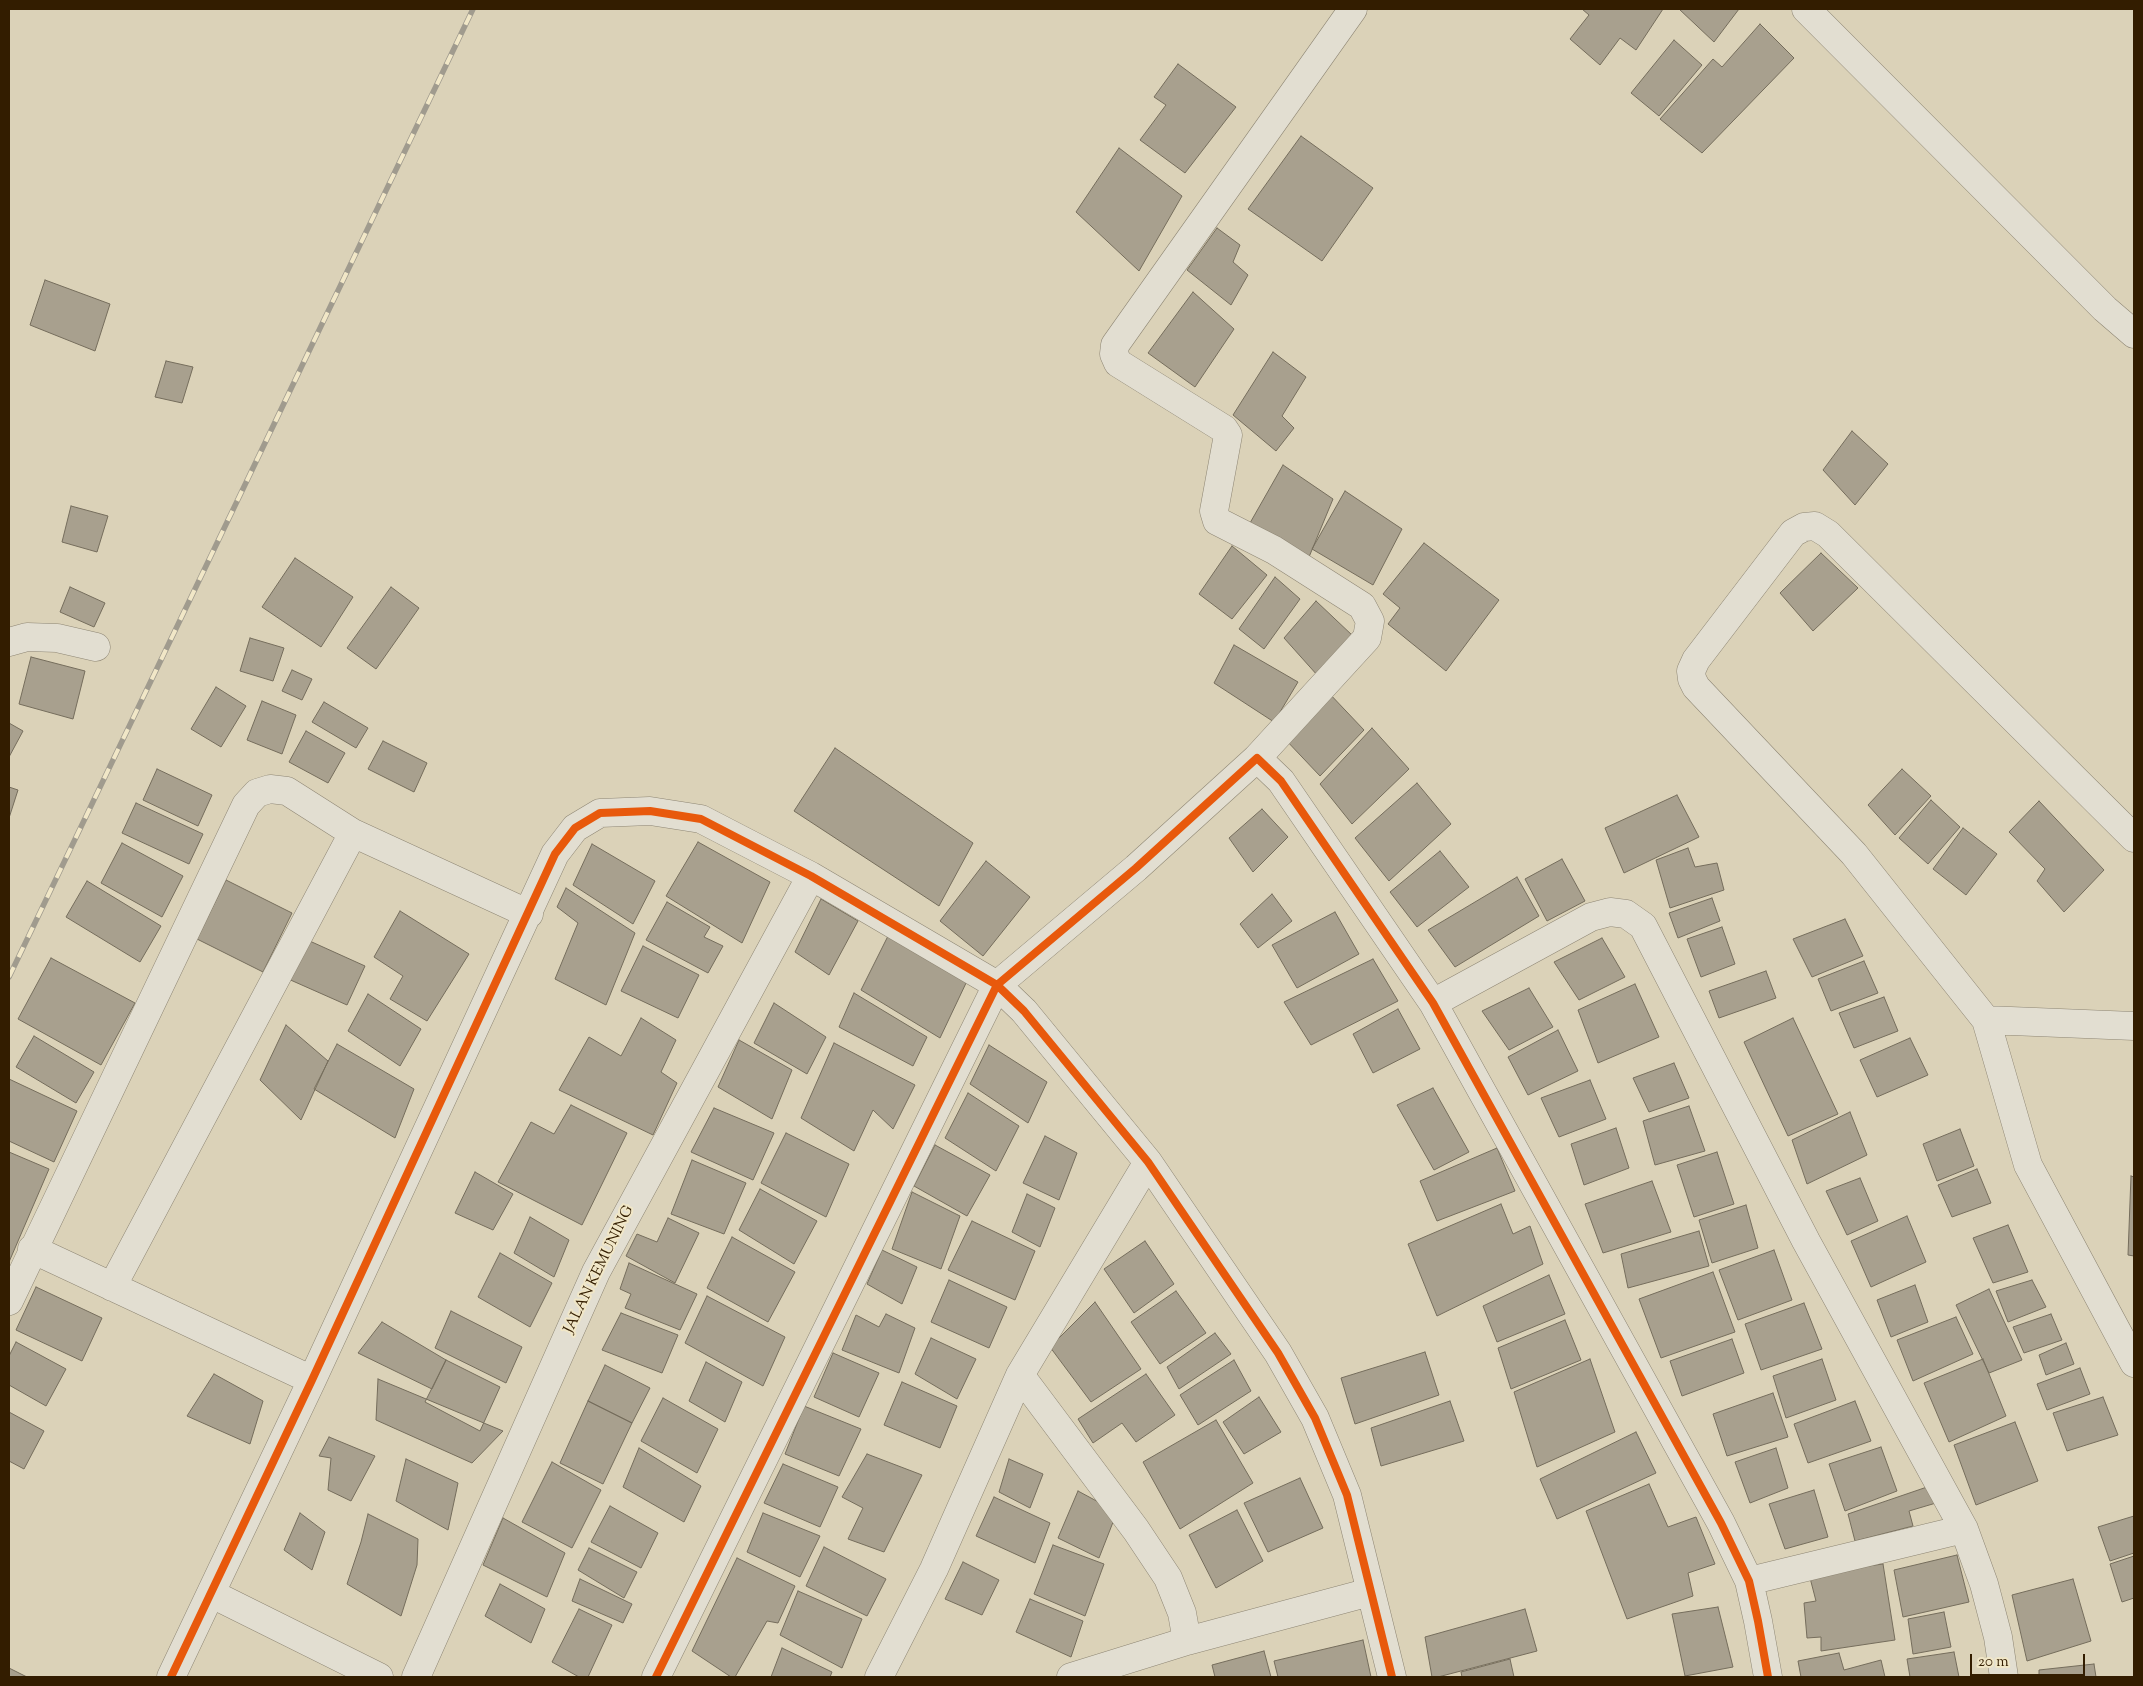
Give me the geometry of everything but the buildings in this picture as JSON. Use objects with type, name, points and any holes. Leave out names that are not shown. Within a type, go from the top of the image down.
[{"type":"street","points":[[656,1677],[997,985],[1136,868],[1257,758],[1367,638],[1370,621],[1362,606],[1274,550],[1216,521],[1214,510],[1228,435],[1224,428],[1118,363],[1114,354],[1115,345],[1353,9]]},
{"type":"street","points":[[1806,9],[2105,309],[2134,334]]},
{"type":"street","points":[[2134,838],[1828,534],[1815,526],[1804,527],[1793,533],[1696,660],[1691,671],[1696,688],[1854,854],[1986,1020],[2028,1165],[2134,1363]]},
{"type":"street","points":[[9,642],[27,636],[57,638],[96,647]]},
{"type":"street","points":[[1257,758],[1280,781],[1433,1003],[1716,1514],[1749,1581],[1768,1677]]},
{"type":"street","points":[[9,1300],[246,805],[257,793],[270,789],[287,791],[353,833],[529,914]]},
{"type":"street","points":[[171,1677],[212,1594],[556,854],[575,828],[600,813],[650,811],[701,818],[811,876],[997,985],[1024,1011],[1148,1162],[1278,1353],[1315,1418],[1347,1496],[1392,1677]]},
{"type":"street","points":[[112,1287],[353,833]]},
{"type":"street","name":"JALAN KEMUNING","points":[[416,1677],[596,1272],[811,876]]},
{"type":"street","points":[[1433,1003],[1591,917],[1610,912],[1626,914],[1643,926],[1806,1241],[1964,1530],[1984,1584],[1998,1637],[2004,1677]]},
{"type":"street","points":[[1986,1020],[2134,1026]]},
{"type":"street","points":[[879,1677],[934,1568],[1020,1374],[1148,1162]]},
{"type":"street","points":[[32,1249],[312,1380]]},
{"type":"street","points":[[1020,1374],[1136,1530],[1168,1578],[1182,1613],[1187,1641]]},
{"type":"street","points":[[1749,1581],[1964,1530]]},
{"type":"street","points":[[1071,1677],[1187,1641],[1370,1592]]},
{"type":"street","points":[[212,1594],[379,1677]]},
{"type":"railway","points":[[9,977],[473,9]]},
{"type":"cycle path","points":[[656,1677],[997,985],[1136,868],[1257,758],[1281,781],[1433,1003],[1721,1523],[1749,1581],[1768,1677]]},
{"type":"cycle path","points":[[171,1677],[312,1380],[555,854],[575,828],[600,813],[650,811],[701,819],[811,876],[997,985],[1024,1011],[1148,1162],[1278,1353],[1315,1418],[1347,1495],[1392,1677]]}]
